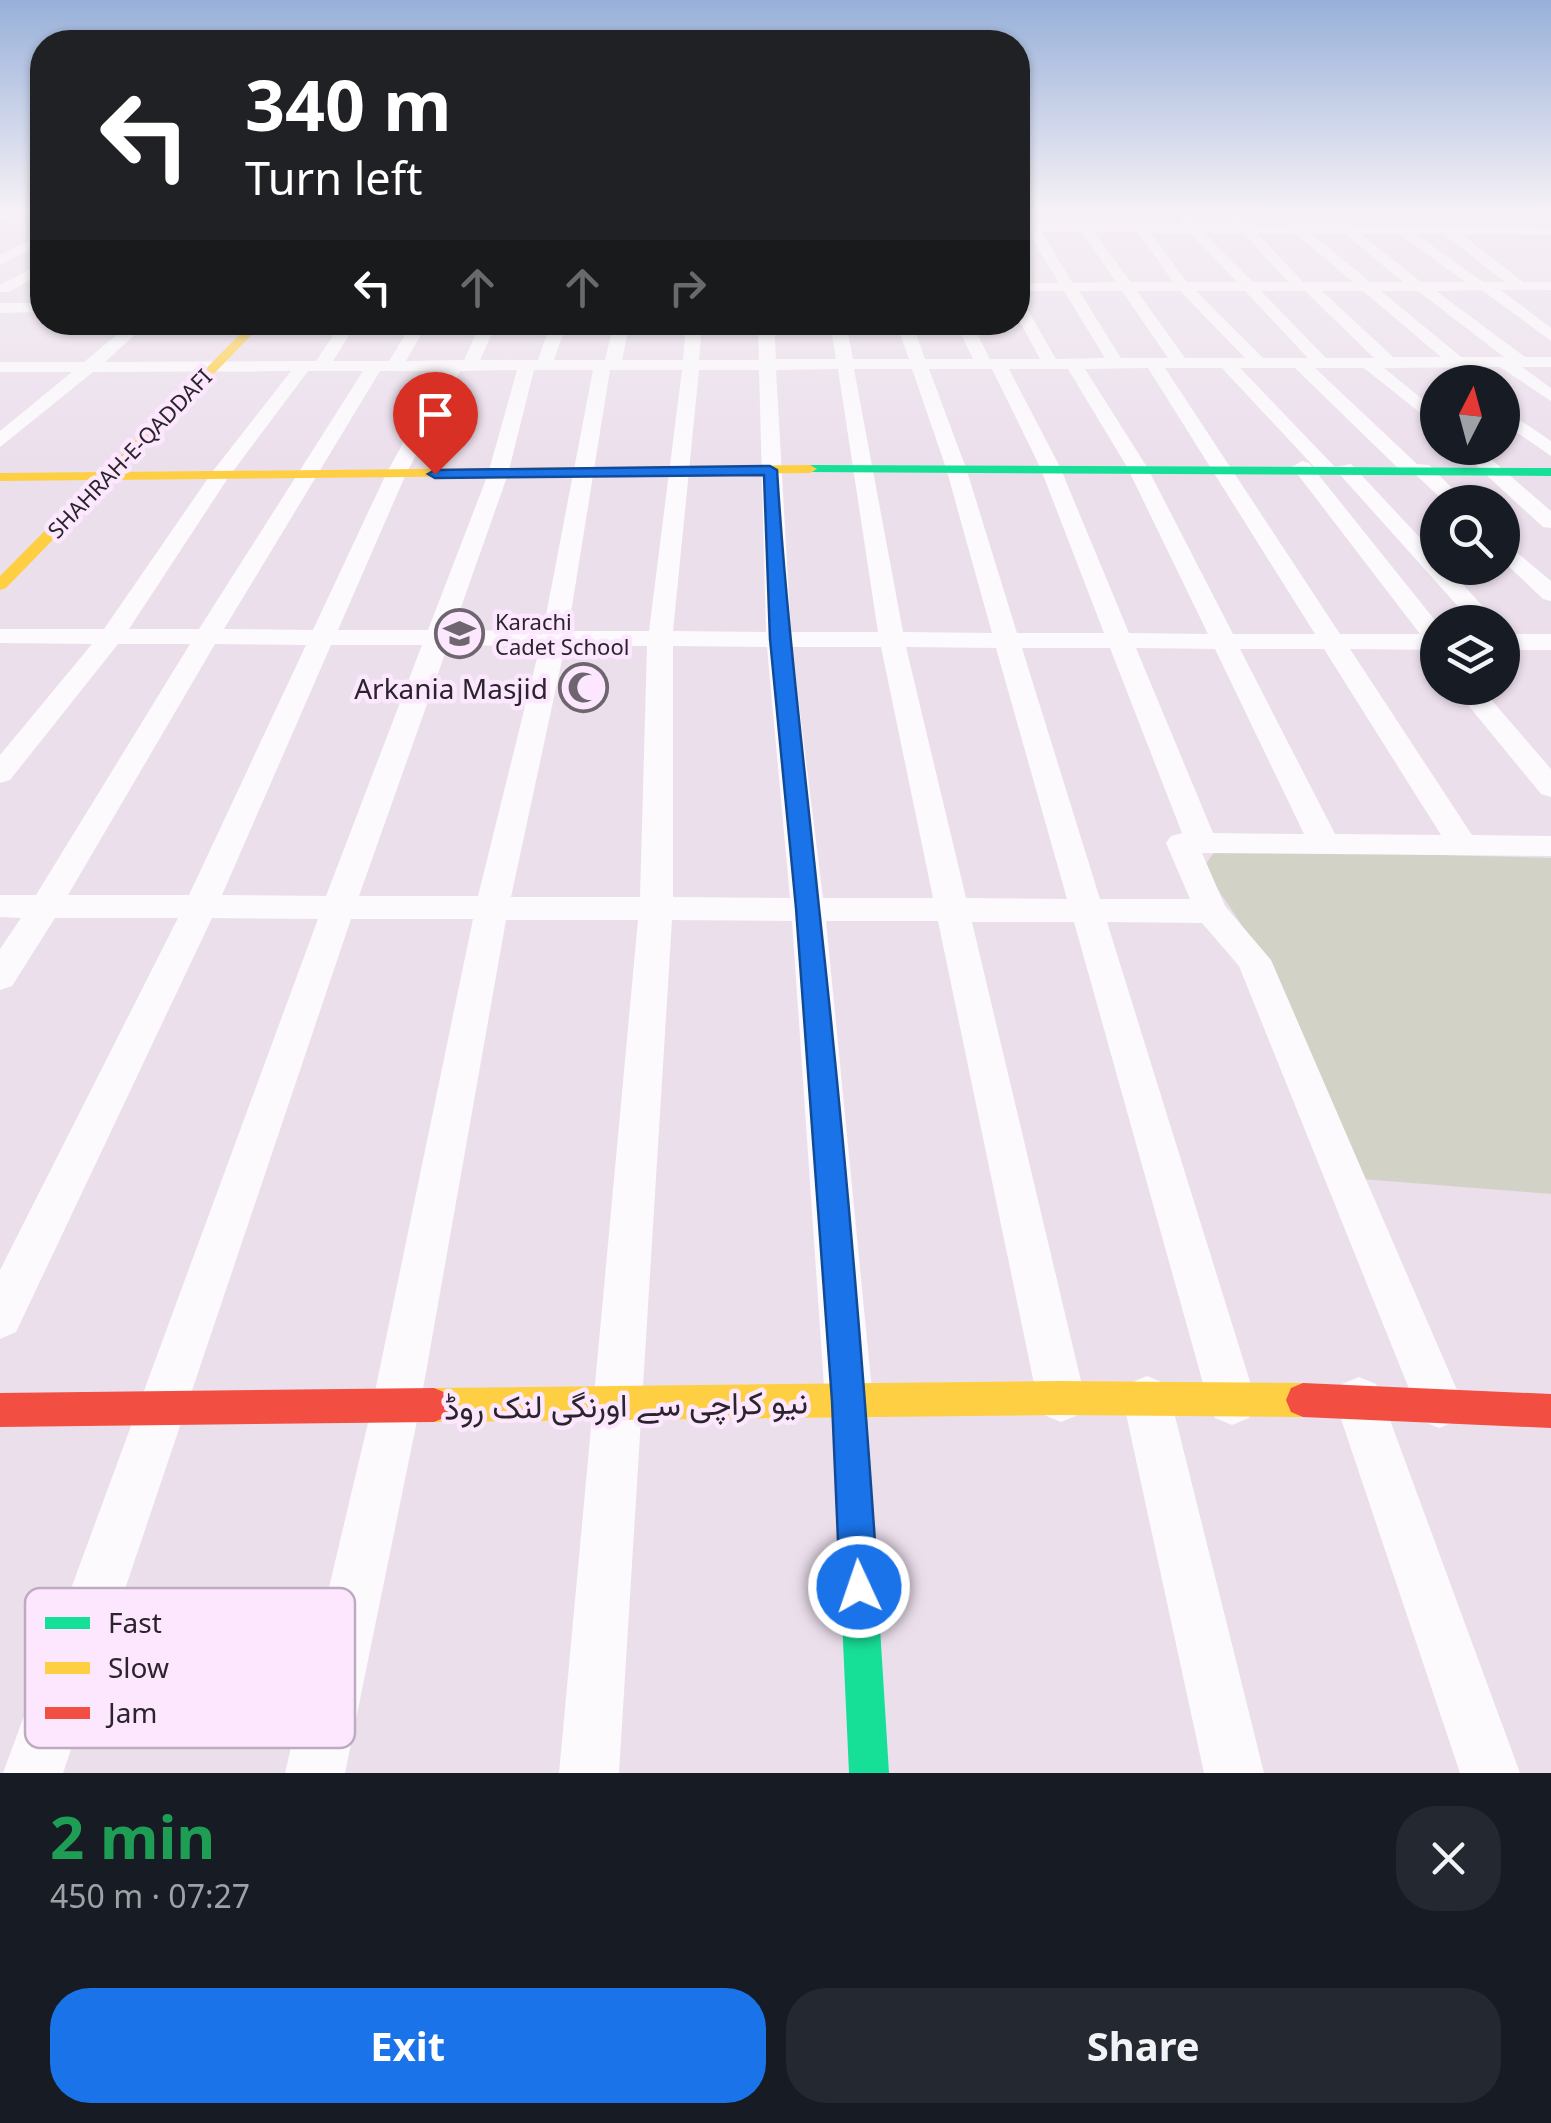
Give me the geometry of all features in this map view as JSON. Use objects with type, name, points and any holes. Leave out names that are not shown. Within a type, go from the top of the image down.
[{"type":"street","points":[[1069,292],[1116,363]]},
{"type":"street","points":[[1128,292],[1180,363]]},
{"type":"street","points":[[1189,292],[1258,362]]},
{"type":"street","points":[[1250,292],[1321,362]]},
{"type":"street","points":[[1310,292],[1388,362]]},
{"type":"street","points":[[1371,292],[1458,362]]},
{"type":"street","points":[[1427,292],[1548,392]]},
{"type":"street","points":[[1490,292],[1551,336]]},
{"type":"street","points":[[1502,292],[1551,298]]},
{"type":"street","points":[[0,308],[30,308]]},
{"type":"street","points":[[1030,321],[1137,467],[1324,842]]},
{"type":"street","points":[[0,441],[126,335]]},
{"type":"street","name":"SHAHRAH-E-QADDAFI","points":[[0,585],[105,476],[226,335]]},
{"type":"street","name":"SHAHRAH-E-QADDAFI","points":[[0,552],[70,478],[242,335]]},
{"type":"street","points":[[0,774],[111,636],[220,475],[339,335]]},
{"type":"street","points":[[0,976],[210,637],[303,475],[410,335]]},
{"type":"street","points":[[0,1316],[201,906],[396,474],[481,335]]},
{"type":"street","points":[[97,1588],[434,638],[536,366],[552,335]]},
{"type":"street","points":[[355,1592],[396,1406],[492,906],[554,638],[607,366],[618,335]]},
{"type":"street","points":[[589,1773],[656,907],[660,639],[682,471],[692,335]]},
{"type":"street","points":[[767,335],[778,639],[808,908],[849,1401],[869,1773]]},
{"type":"street","points":[[841,335],[892,640],[1061,1398]]},
{"type":"street","points":[[910,335],[956,468],[1232,1401]]},
{"type":"street","points":[[972,335],[1050,467],[1201,842]]},
{"type":"street","points":[[1226,362],[1324,467],[1467,605]]},
{"type":"street","points":[[1299,362],[1435,485]]},
{"type":"street","points":[[1367,362],[1420,407]]},
{"type":"street","points":[[1435,362],[1439,365]]},
{"type":"street","points":[[5,371],[1551,362]]},
{"type":"street","points":[[1153,363],[1463,845]]},
{"type":"street","points":[[1520,427],[1551,450]]},
{"type":"street","points":[[1488,465],[1551,522]]},
{"type":"street","points":[[0,477],[1050,467],[1551,472]]},
{"type":"street","points":[[1324,467],[1420,620]]},
{"type":"street","points":[[1520,564],[1551,594]]},
{"type":"street","points":[[0,636],[1420,644]]},
{"type":"street","points":[[1527,642],[1551,668]]},
{"type":"street","points":[[1481,705],[1551,788]]},
{"type":"street","points":[[1439,1404],[1254,960],[1211,911],[1182,843],[1551,846]]},
{"type":"street","points":[[0,906],[1211,911]]},
{"type":"street","name":"نیو کراچی سے اورنگی لنک روڈ","points":[[0,1410],[1061,1398],[1358,1401],[1551,1411]]},
{"type":"street","points":[[1147,1400],[1234,1773]]},
{"type":"street","points":[[1358,1401],[1490,1773]]},
{"type":"street","points":[[33,1773],[42,1748]]},
{"type":"street","points":[[315,1773],[321,1748]]},
{"type":"shaded area","points":[[1217,849],[1551,858],[1551,1194],[1361,1179],[1275,975],[1203,867]]},
{"type":"traffic: fast","points":[[810,469],[1551,472]]},
{"type":"traffic: fast","points":[[849,1401],[869,1773]]},
{"type":"traffic: slow","points":[[0,585],[246,335]]},
{"type":"traffic: slow","points":[[0,477],[810,469]]},
{"type":"traffic: slow","points":[[434,1405],[1061,1398],[1303,1400]]},
{"type":"traffic: jam","points":[[1303,1400],[1551,1411]]},
{"type":"traffic: jam","points":[[0,1410],[434,1405]]},
{"type":"place","name":"Karachi Cadet School","points":[[460,634]]},
{"type":"place","name":"Arkania Masjid","points":[[583,688]]},
{"type":"route","points":[[435,474],[770,470],[778,639],[808,908],[849,1401],[859,1587]]}]
